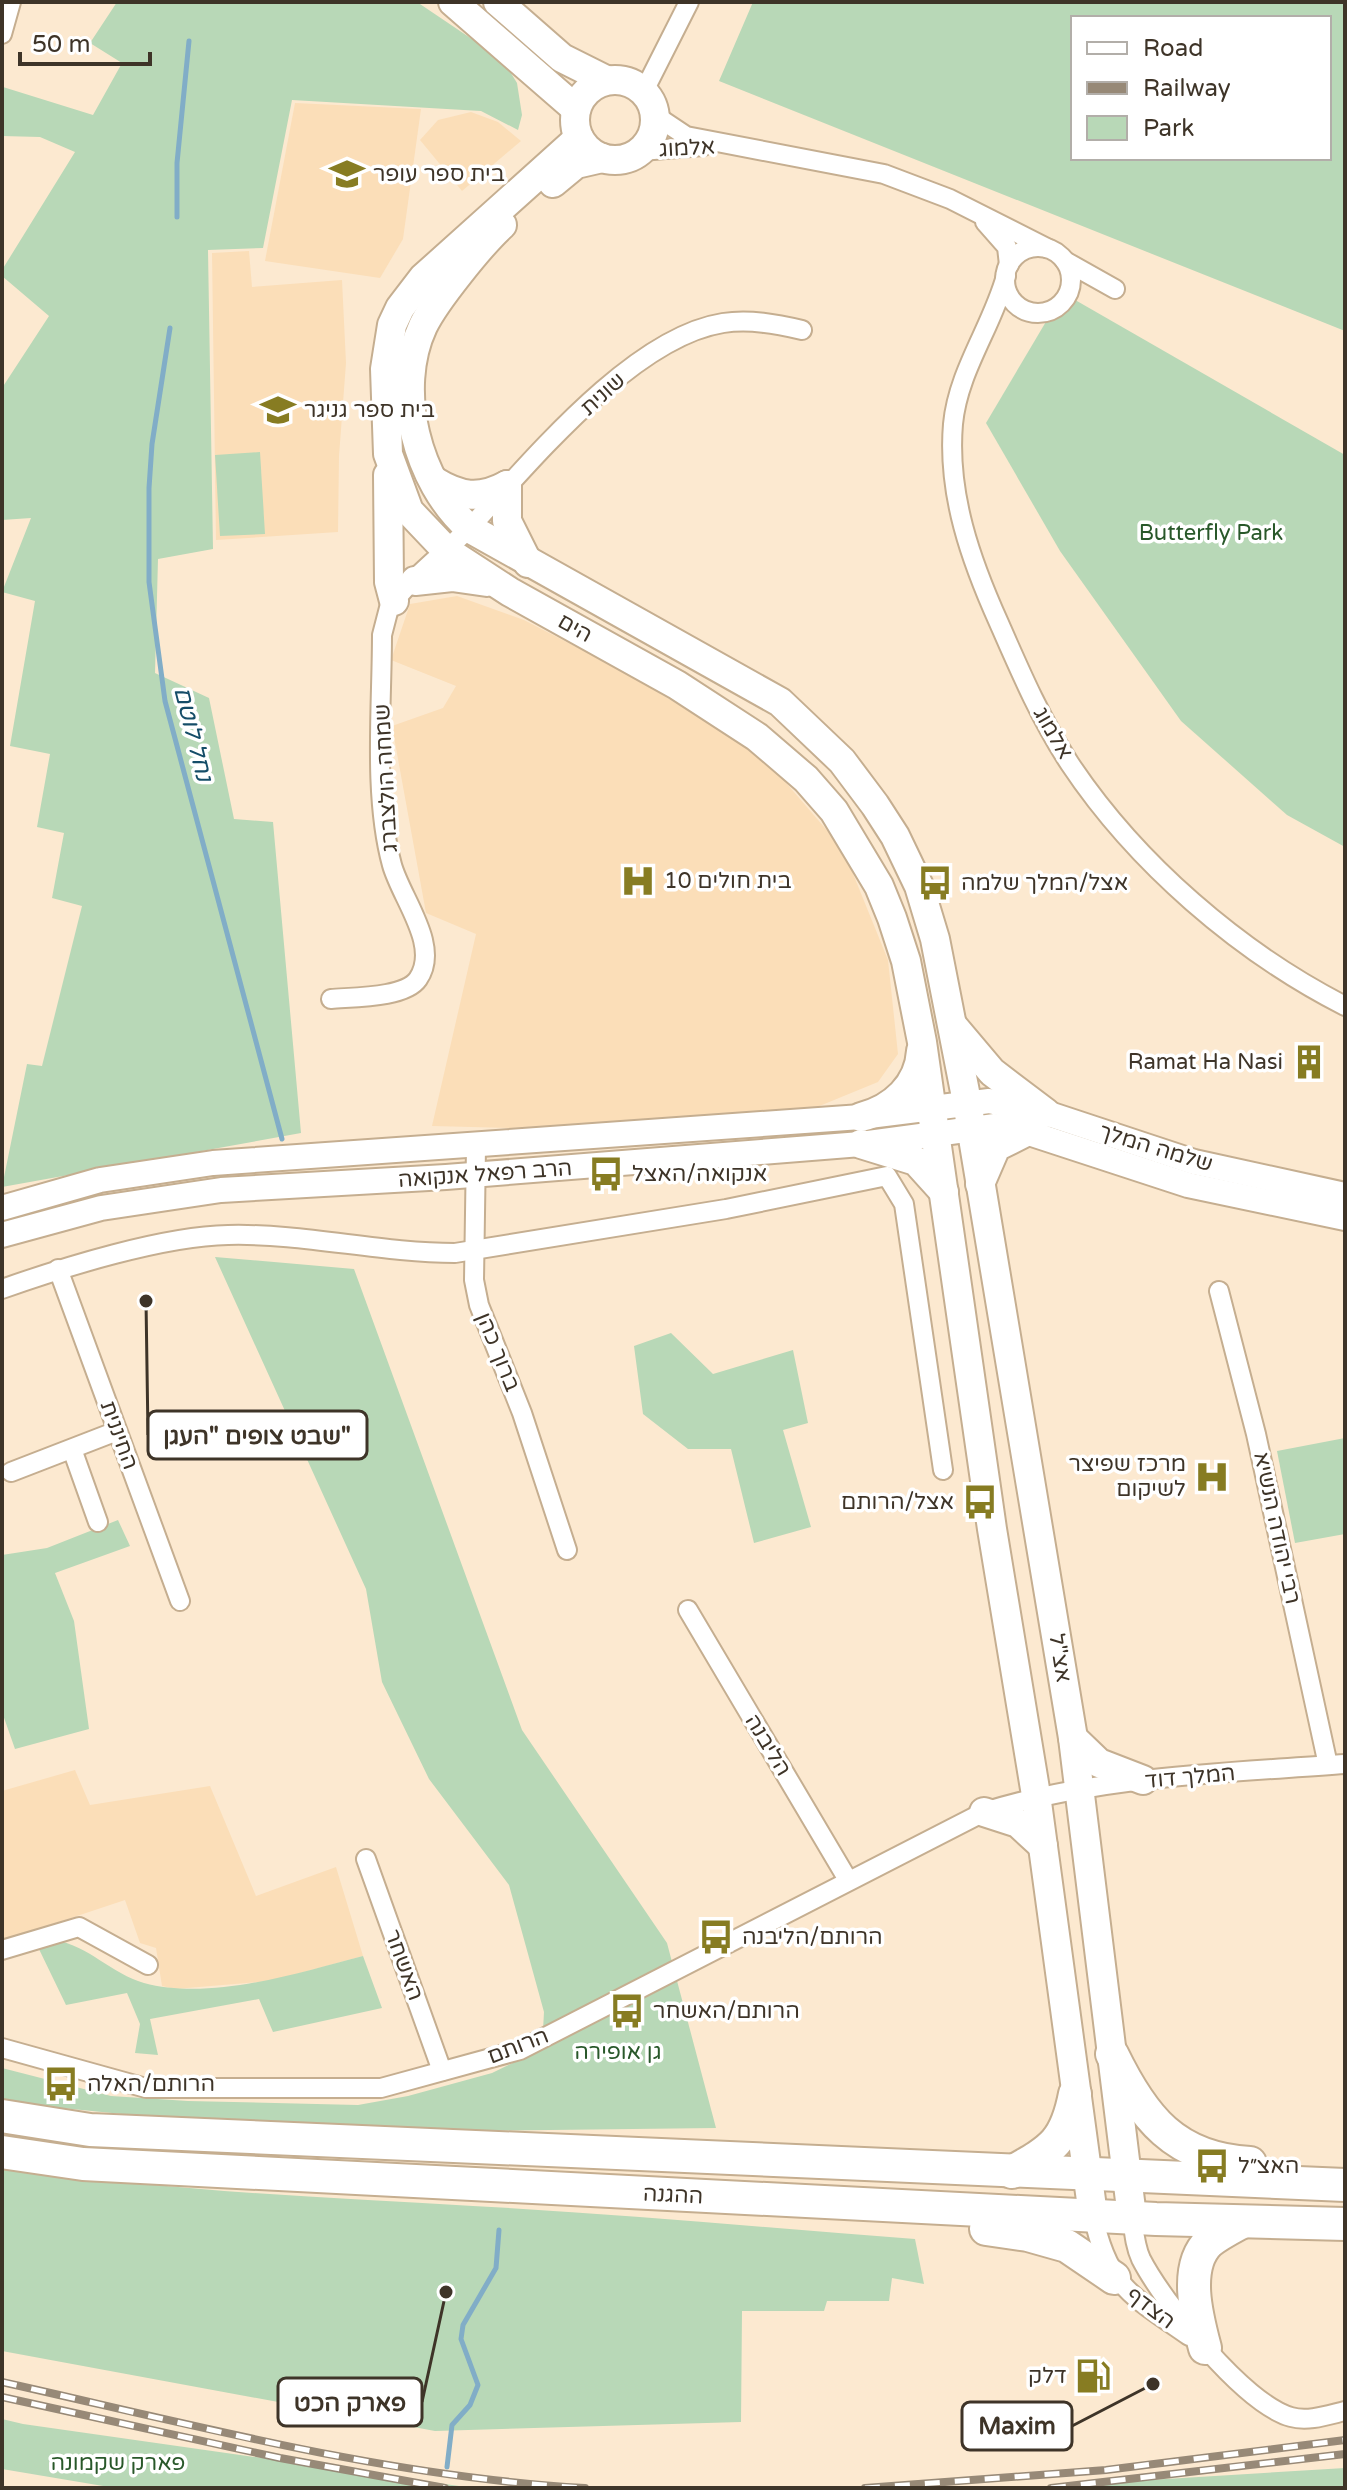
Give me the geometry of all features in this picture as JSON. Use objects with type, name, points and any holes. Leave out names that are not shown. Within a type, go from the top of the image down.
[{"type":"highway","points":[[1112,2054],[1149,2117],[1175,2141],[1199,2154],[1220,2160],[1345,2173]]},
{"type":"highway","points":[[1012,2172],[1060,2140],[1070,2120],[1075,2094]]},
{"type":"highway","name":"ההגנה","points":[[2,2116],[90,2130],[1345,2185]]},
{"type":"highway","name":"ההגנה","points":[[2,2152],[83,2164],[869,2205],[1345,2224]]},
{"type":"highway","points":[[869,2205],[918,2219],[1050,2240],[1067,2246],[1114,2278]]},
{"type":"highway","points":[[1205,2348],[1196,2305],[1197,2265],[1210,2242],[1242,2222]]},
{"type":"main road","points":[[453,2],[576,109]]},
{"type":"main road","points":[[498,2],[562,58],[606,80],[622,80],[650,103],[653,134],[641,151],[623,160],[602,158],[588,150],[579,138],[576,109],[584,93],[606,80]]},
{"type":"main road","name":"הים","points":[[579,138],[423,278],[400,308],[392,325],[385,369],[388,454],[409,511],[447,551],[510,592],[677,685],[757,737],[806,779],[834,811],[879,886],[906,961],[933,1121]]},
{"type":"main road","name":"הים","points":[[602,158],[576,164],[499,227],[424,323],[414,356],[413,412],[424,465],[431,480],[469,528],[780,702],[842,761],[895,836],[919,886],[935,939],[968,1115]]},
{"type":"main road","points":[[388,454],[389,582],[394,601]]},
{"type":"main road","points":[[431,480],[468,496],[490,494],[507,485],[507,521],[529,564]]},
{"type":"main road","points":[[415,581],[468,577],[510,592]]},
{"type":"main road","points":[[952,1025],[1036,1122],[996,1147],[980,1185]]},
{"type":"main road","points":[[922,1042],[920,1063],[906,1090],[861,1130],[916,1161],[945,1193]]},
{"type":"main road","name":"אצ\"ל","points":[[968,1115],[1073,1738],[1132,2217]]},
{"type":"main road","name":"אצ\"ל","points":[[933,1121],[992,1529],[1036,1795],[1093,2215]]},
{"type":"main road","points":[[1073,1738],[1099,1763],[1143,1780]]},
{"type":"main road","points":[[984,1812],[1018,1823],[1043,1846]]},
{"type":"street","points":[[2,34],[11,2]]},
{"type":"street","points":[[650,103],[689,2]]},
{"type":"street","name":"אלמוג","points":[[650,103],[686,136],[884,174],[974,212],[1047,248]]},
{"type":"street","name":"אלמוג","points":[[641,151],[677,146],[734,146]]},
{"type":"street","name":"אלמוג","points":[[974,212],[1007,247],[1007,271],[965,374],[953,422],[954,477],[959,512],[990,603],[1044,720],[1070,764],[1107,814],[1185,893],[1284,970],[1345,1006]]},
{"type":"street","points":[[1047,248],[1065,261],[1115,289],[1095,289],[1063,301],[1046,312],[1027,311],[1011,298],[1007,271],[1025,250],[1047,248]]},
{"type":"street","points":[[1063,301],[1071,283],[1065,261]]},
{"type":"street","name":"אלמוג","points":[[975,352],[1007,315],[1027,311]]},
{"type":"street","name":"שונית","points":[[447,551],[507,485],[605,390],[653,352],[691,332],[722,323],[747,321],[802,330]]},
{"type":"street","name":"שמחה הולצברג","points":[[331,999],[375,996],[411,986],[418,978],[426,954],[398,885],[387,842],[382,635],[385,615],[394,601],[447,551]]},
{"type":"street","name":"שלמה המלך","points":[[968,1115],[1000,1101],[1036,1122],[1175,1181],[1345,1218]]},
{"type":"street","name":"הרב רפאל אנקואה","points":[[2,1235],[101,1208],[159,1197],[221,1190],[476,1175],[968,1115]]},
{"type":"street","name":"שלמה המלך","points":[[1036,1122],[1194,1162],[1345,1195]]},
{"type":"street","name":"הרב רפאל אנקואה","points":[[2,1208],[100,1180],[213,1163],[476,1147],[861,1130]]},
{"type":"street","name":"ברוך כהן","points":[[476,1147],[474,1251],[479,1305],[522,1413],[567,1550]]},
{"type":"street","points":[[2,1289],[58,1269],[225,1235],[272,1236],[416,1253],[474,1251],[726,1209],[887,1176],[904,1204],[943,1470]]},
{"type":"street","name":"החיננית","points":[[58,1269],[180,1601]]},
{"type":"street","name":"רבי יהודה הנשיא","points":[[1219,1291],[1336,1765]]},
{"type":"street","points":[[11,1472],[117,1431]]},
{"type":"street","points":[[72,1449],[98,1522]]},
{"type":"street","name":"הליבנה","points":[[688,1610],[848,1880]]},
{"type":"street","name":"המלך דוד","points":[[1036,1795],[1143,1780],[1336,1765]]},
{"type":"street","name":"הרותם","points":[[2,2048],[146,2088],[381,2088],[520,2050],[984,1812],[1036,1795]]},
{"type":"street","name":"האשחר","points":[[366,1859],[442,2071]]},
{"type":"street","points":[[2,1950],[79,1927],[148,1965]]},
{"type":"street","name":"הצדף","points":[[1093,2215],[1100,2250],[1114,2278],[1140,2302],[1205,2348]]},
{"type":"street","name":"הצדף","points":[[1132,2217],[1141,2258],[1167,2300],[1205,2348],[1251,2392],[1279,2413],[1295,2419],[1345,2411]]},
{"type":"shaded area","name":"בית ספר עופר","points":[[295,103],[421,109],[403,239],[380,278],[265,261]]},
{"type":"shaded area","points":[[471,112],[498,122],[521,141],[462,191],[420,140],[438,120]]},
{"type":"shaded area","name":"בית ספר גניגר","points":[[249,251],[252,287],[342,280],[346,363],[339,456],[338,532],[216,540],[212,253]]},
{"type":"shaded area","name":"בית חולים 10","points":[[457,596],[524,620],[621,670],[763,756],[843,849],[888,960],[898,1054],[878,1082],[817,1107],[738,1115],[511,1128],[432,1126],[476,934],[426,913],[392,726],[443,708],[456,686],[391,660],[410,604]]},
{"type":"shaded area","points":[[75,1770],[90,1805],[210,1786],[256,1896],[336,1867],[363,1956],[271,1981],[175,1989],[162,1986],[156,1948],[140,1943],[125,1900],[2,1941],[2,1791]]},
{"type":"green space","points":[[117,2],[417,2],[503,60],[517,83],[522,115],[518,130],[481,111],[292,100],[263,248],[208,250],[213,549],[158,559],[155,673],[209,698],[234,819],[273,822],[301,1133],[2,1187],[27,1064],[42,1066],[82,906],[52,898],[64,833],[37,827],[50,754],[10,746],[35,601],[2,592],[31,518],[2,520],[2,388],[49,316],[2,276],[2,270],[75,152],[40,137],[2,136],[2,91],[3,87],[93,115],[122,63],[90,43]]},
{"type":"green space","points":[[753,2],[1345,2],[1345,331],[719,81]]},
{"type":"green space","name":"Butterfly Park","points":[[1063,293],[1345,455],[1345,847],[1287,815],[1181,721],[1060,551],[986,423]]},
{"type":"green space","points":[[260,452],[265,534],[220,536],[215,455]]},
{"type":"green space","name":"גן אופירה","points":[[215,1257],[354,1269],[522,1730],[667,1943],[716,2128],[399,2132],[132,2115],[2,2102],[2,2068],[111,2096],[358,2105],[408,2096],[492,2073],[542,2049],[544,2012],[509,1885],[429,1779],[382,1682],[366,1589]]},
{"type":"green space","points":[[671,1333],[713,1374],[793,1350],[808,1423],[783,1430],[811,1527],[754,1543],[731,1449],[688,1449],[643,1414],[634,1346]]},
{"type":"green space","points":[[1345,1438],[1345,1534],[1295,1543],[1277,1451]]},
{"type":"green space","points":[[118,1520],[130,1546],[55,1573],[74,1621],[89,1729],[15,1749],[2,1712],[2,1555],[47,1548]]},
{"type":"green space","points":[[55,1940],[79,1948],[132,1979],[170,1988],[197,1989],[254,1983],[363,1956],[382,2008],[273,2032],[259,1999],[150,2019],[158,2055],[135,2053],[140,2024],[127,1993],[66,2005],[37,1945]]},
{"type":"green space","points":[[2,2165],[120,2181],[237,2192],[584,2213],[915,2239],[924,2284],[892,2278],[889,2301],[827,2301],[824,2311],[742,2311],[741,2422],[435,2431],[2,2351]]},
{"type":"green space","name":"פארק שקמונה","points":[[2,2419],[473,2488],[115,2488],[2,2469]]},
{"type":"green space","points":[[1345,2468],[1345,2488],[1019,2488]]},
{"type":"waterway","name":"נחל לוטם","points":[[177,217],[177,163],[189,41]]},
{"type":"waterway","name":"נחל לוטם","points":[[170,328],[152,444],[149,488],[149,582],[165,701],[282,1139]]},
{"type":"waterway","name":"נחל לוטם","points":[[447,2467],[452,2425],[470,2405],[478,2385],[461,2339],[463,2325],[496,2268],[499,2230]]},
{"type":"railway","points":[[2,2382],[219,2432],[365,2461],[511,2482],[585,2488]]},
{"type":"railway","points":[[2,2397],[280,2458],[445,2488]]},
{"type":"railway","points":[[865,2488],[1106,2470],[1345,2440]]},
{"type":"railway","points":[[1051,2488],[1345,2454]]},
{"type":"place","name":"בית ספר עופר","points":[[347,174]]},
{"type":"place","name":"בית ספר גניגר","points":[[278,410]]},
{"type":"place","name":"בית חולים 10","points":[[638,881]]},
{"type":"place","name":"אצל/המלך שלמה","points":[[935,883]]},
{"type":"place","name":"Ramat Ha Nasi","points":[[1309,1062]]},
{"type":"place","name":"אנקואה/האצל","points":[[606,1174]]},
{"type":"place","name":"שבט צופים \"העגן\"","points":[[146,1301]]},
{"type":"place","name":"מרכז שפיצר לשיקום","points":[[1212,1477]]},
{"type":"place","name":"אצל/הרותם","points":[[980,1502]]},
{"type":"place","name":"הרותם/הליבנה","points":[[716,1937]]},
{"type":"place","name":"הרותם/האשחר","points":[[627,2011]]},
{"type":"place","name":"הרותם/האלה","points":[[61,2084]]},
{"type":"place","name":"האצ״ל","points":[[1212,2166]]},
{"type":"place","name":"פארק הכט","points":[[446,2292]]},
{"type":"place","name":"דלק","points":[[1093,2376]]},
{"type":"place","name":"Maxim","points":[[1153,2384]]}]
